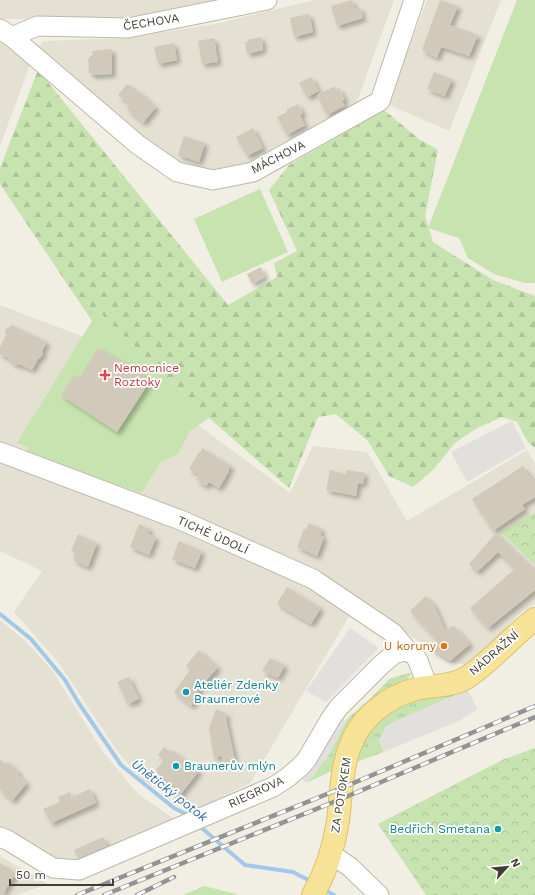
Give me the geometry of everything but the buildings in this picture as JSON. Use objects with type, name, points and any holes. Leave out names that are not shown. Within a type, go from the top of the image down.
[{"type":"main road","name":"NÁDRAŽNÍ","points":[[428,687],[458,682],[467,677],[535,619]]},
{"type":"main road","name":"ZA POTOKEM","points":[[314,895],[328,861],[338,823],[347,756],[356,734],[373,711],[386,702],[416,689],[428,687]]},
{"type":"street","name":"ČECHOVA","points":[[6,33],[37,26],[128,28],[267,0]]},
{"type":"street","name":"MÁCHOVA","points":[[6,33],[142,148],[177,172],[213,180],[253,172],[380,101],[414,0]]},
{"type":"street","name":"TICHÉ ÚDOLÍ","points":[[0,452],[183,521],[313,579],[393,633],[408,651]]},
{"type":"street","points":[[408,651],[414,654],[418,661],[428,687]]},
{"type":"street","name":"RIEGROVA","points":[[0,837],[53,868],[80,870],[273,786],[293,774],[308,759],[331,718],[346,699],[390,657],[398,652],[408,651]]},
{"type":"street","points":[[328,861],[350,867],[378,895]]},
{"type":"shaded area","points":[[0,0],[225,0],[194,7],[114,19],[0,19]]},
{"type":"shaded area","points":[[314,0],[394,0],[351,118],[250,168],[214,174],[177,166],[37,50],[43,41],[128,38],[215,24]]},
{"type":"shaded area","points":[[427,0],[501,0],[449,131],[387,104]]},
{"type":"shaded area","points":[[0,40],[30,65],[0,146]]},
{"type":"shaded area","points":[[0,305],[79,335],[155,375],[179,411],[290,493],[313,446],[367,452],[407,521],[527,450],[535,464],[535,604],[518,615],[470,665],[448,662],[314,568],[104,481],[0,442]]},
{"type":"shaded area","points":[[512,421],[526,448],[467,482],[451,452]]},
{"type":"shaded area","points":[[0,461],[92,495],[291,576],[351,613],[250,783],[195,810],[143,780],[117,751],[59,663],[14,612],[42,571],[0,551]]},
{"type":"shaded area","points":[[0,620],[25,641],[52,670],[103,752],[137,793],[174,819],[80,863],[55,861],[0,829]]},
{"type":"shaded area","points":[[350,628],[379,648],[326,702],[306,691]]},
{"type":"shaded area","points":[[467,690],[477,709],[461,720],[384,752],[379,741],[387,725]]},
{"type":"shaded area","points":[[340,717],[346,722],[329,755],[315,774],[306,783],[301,777]]},
{"type":"shaded area","points":[[0,856],[48,884],[16,895],[0,895]]},
{"type":"green space","points":[[517,0],[535,0],[535,283],[525,283],[494,274],[468,258],[459,238],[428,228]]},
{"type":"green space","points":[[38,70],[228,305],[277,277],[274,263],[297,251],[269,190],[289,165],[384,110],[419,139],[438,150],[425,216],[433,242],[493,280],[535,296],[535,448],[528,442],[517,422],[502,417],[477,428],[455,443],[434,469],[413,487],[389,476],[368,441],[336,414],[318,417],[289,488],[209,418],[98,311],[92,321],[0,184],[0,168]]},
{"type":"green space","points":[[260,189],[288,252],[222,282],[194,219]]},
{"type":"green space","points":[[98,311],[209,418],[190,431],[178,454],[161,462],[141,493],[26,453],[28,447],[17,443]]},
{"type":"green space","points":[[535,513],[535,565],[501,532]]},
{"type":"green space","points":[[412,672],[406,682],[380,695],[358,712],[346,729],[337,748],[334,770],[306,783],[315,774],[346,720],[370,699],[389,679]]},
{"type":"green space","points":[[465,688],[467,690],[387,725],[379,741],[384,752],[354,763],[362,740],[373,724],[404,702]]},
{"type":"green space","points":[[535,748],[535,895],[426,895],[378,824],[502,760]]},
{"type":"green space","points":[[204,886],[236,894],[237,895],[183,895]]},
{"type":"waterway","name":"Únětický potok","points":[[0,614],[31,639],[65,680],[78,702],[121,765],[174,808],[189,817]]},
{"type":"waterway","name":"Únětický potok","points":[[197,824],[245,865],[293,872],[312,882]]},
{"type":"waterway","name":"Únětický potok","points":[[323,889],[334,895]]},
{"type":"railway","points":[[77,895],[337,790],[535,706]]},
{"type":"railway","points":[[104,895],[341,799],[535,717]]},
{"type":"railway","points":[[137,895],[174,877]]},
{"type":"place","name":"Nemocnice Roztoky","points":[[105,375]]},
{"type":"place","name":"U koruny","points":[[444,646]]},
{"type":"place","name":"Ateliér Zdenky Braunerové","points":[[186,692]]},
{"type":"place","name":"Braunerův mlýn","points":[[176,766]]},
{"type":"place","name":"Bedřich Smetana","points":[[498,829]]}]
